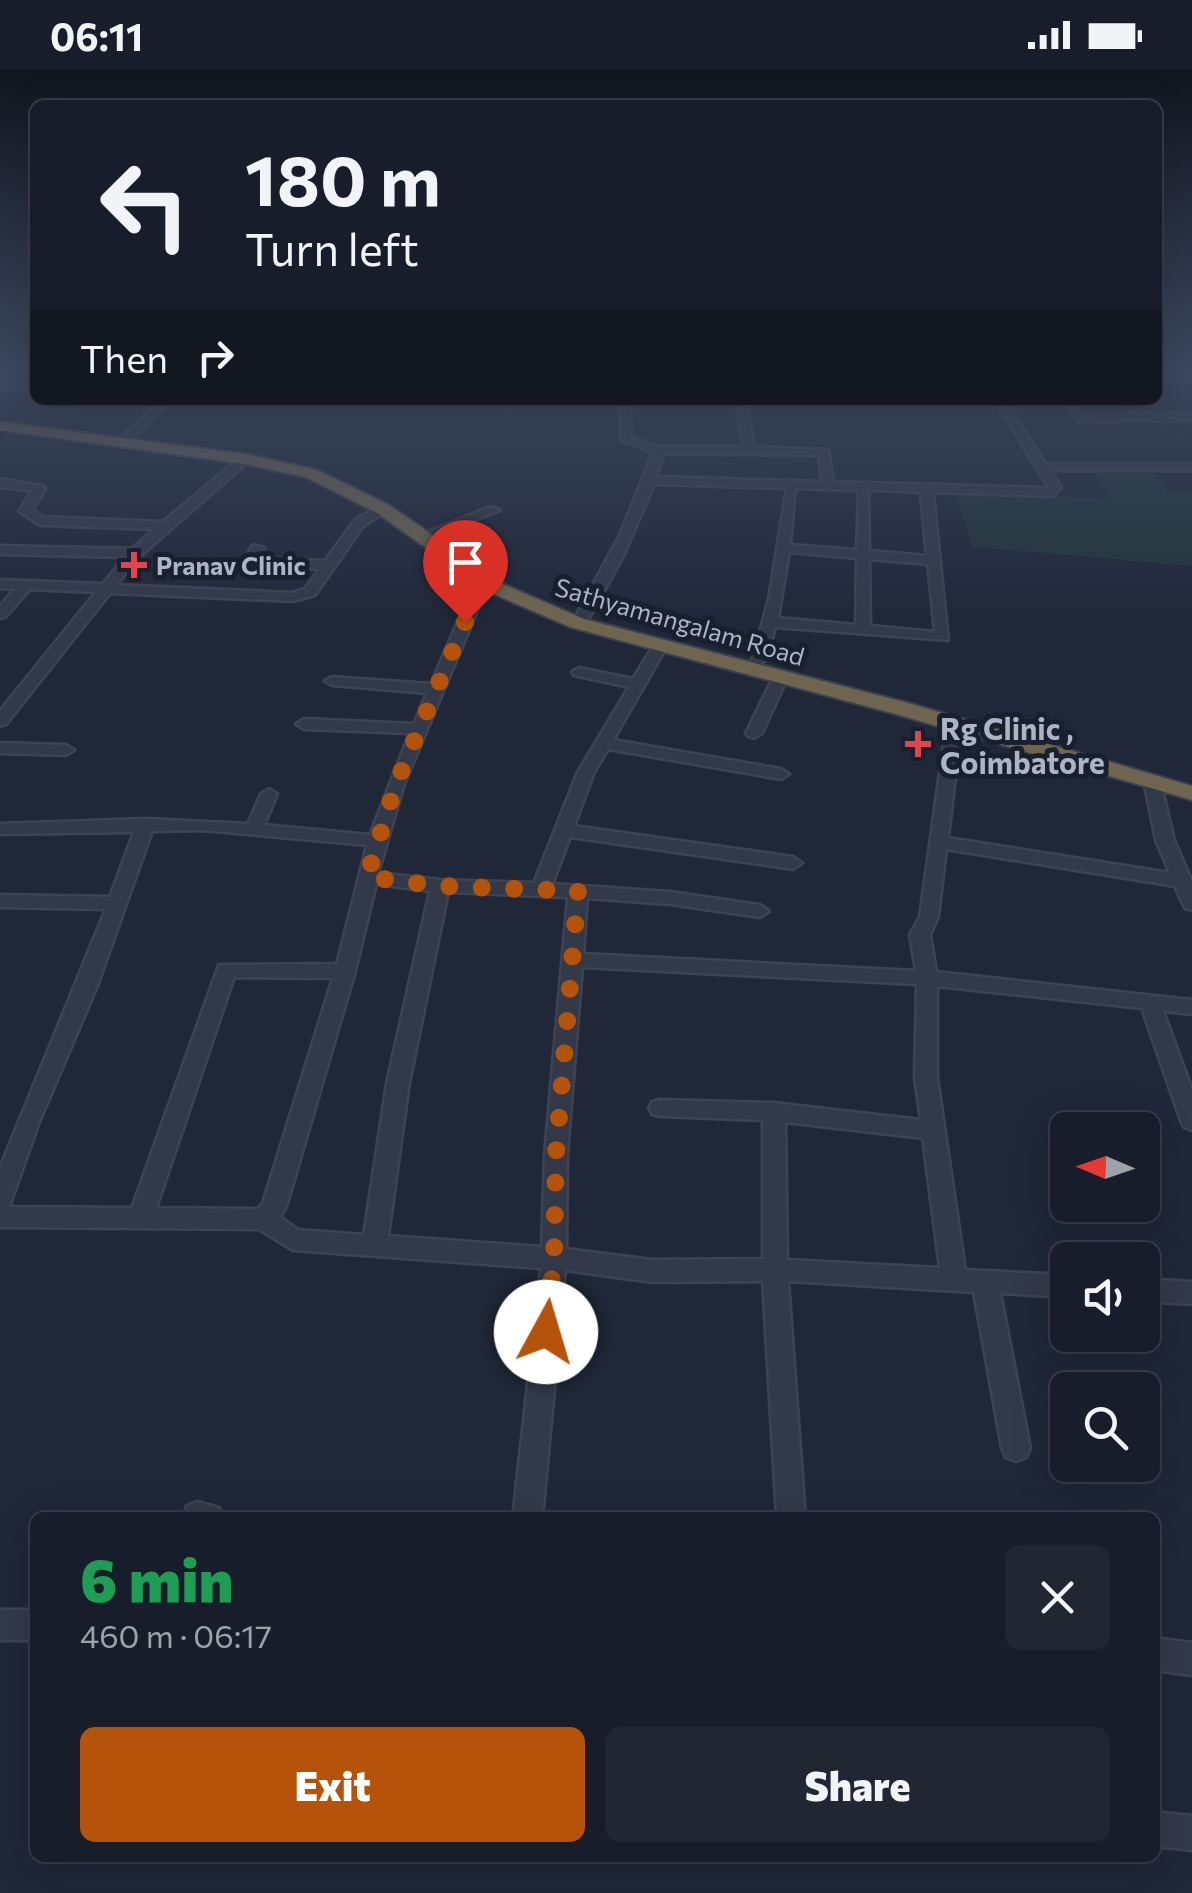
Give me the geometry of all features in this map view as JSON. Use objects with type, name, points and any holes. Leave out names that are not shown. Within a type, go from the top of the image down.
[{"type":"highway","name":"Sathyamangalam Road","points":[[179,449],[311,473],[383,509],[483,580],[577,623],[928,710],[954,724],[1192,794]]},
{"type":"highway","points":[[202,449],[318,468],[376,494],[510,585],[584,616],[758,660],[1192,781]]},
{"type":"street","points":[[656,449],[824,452],[828,487]]},
{"type":"street","points":[[650,480],[1042,494],[1056,488],[1033,449]]},
{"type":"street","points":[[584,616],[619,554],[659,450]]},
{"type":"street","points":[[0,721],[135,553],[246,459]]},
{"type":"street","points":[[1044,466],[1192,467]]},
{"type":"street","points":[[0,483],[39,488],[25,511],[40,522],[163,526]]},
{"type":"street","points":[[758,660],[770,622],[791,490]]},
{"type":"street","points":[[863,492],[863,630]]},
{"type":"street","points":[[770,622],[943,637],[927,494]]},
{"type":"street","points":[[0,584],[293,597],[310,592],[358,523],[383,509]]},
{"type":"street","points":[[434,532],[494,510]]},
{"type":"street","points":[[258,548],[250,562],[328,565]]},
{"type":"street","points":[[783,548],[932,560]]},
{"type":"street","points":[[0,550],[135,553]]},
{"type":"street","points":[[264,1219],[274,1207],[345,972],[377,841],[483,580]]},
{"type":"street","points":[[0,614],[26,584]]},
{"type":"street","points":[[540,891],[561,830],[603,743],[660,646]]},
{"type":"street","points":[[579,672],[637,684]]},
{"type":"street","points":[[754,733],[781,676]]},
{"type":"street","points":[[332,681],[437,689]]},
{"type":"street","points":[[304,724],[420,729]]},
{"type":"street","points":[[954,724],[929,917],[920,935],[926,978],[926,1078],[954,1279]]},
{"type":"street","points":[[603,743],[781,774]]},
{"type":"street","points":[[0,748],[66,750]]},
{"type":"street","points":[[1152,782],[1165,840],[1188,892]]},
{"type":"street","points":[[255,827],[269,794]]},
{"type":"street","points":[[0,828],[146,824],[255,827],[264,832],[377,841]]},
{"type":"street","points":[[0,1201],[146,824]]},
{"type":"street","points":[[561,830],[793,863]]},
{"type":"street","points":[[939,842],[1188,892]]},
{"type":"street","points":[[367,877],[440,886],[578,891],[760,911]]},
{"type":"street","points":[[375,1243],[398,1083],[440,886]]},
{"type":"street","points":[[528,1512],[554,1258],[556,1154],[578,891]]},
{"type":"street","points":[[0,902],[117,903]]},
{"type":"street","points":[[571,960],[926,978],[1192,1007]]},
{"type":"street","points":[[141,1217],[226,970],[345,972]]},
{"type":"street","points":[[1150,1002],[1192,1121]]},
{"type":"street","points":[[660,1108],[774,1112],[932,1130]]},
{"type":"street","points":[[774,1112],[775,1270],[791,1512]]},
{"type":"street","points":[[0,1217],[264,1219],[293,1240],[554,1258],[652,1271],[775,1270],[1050,1285]]},
{"type":"street","points":[[985,1282],[1016,1448]]},
{"type":"street","points":[[1160,1291],[1192,1293]]},
{"type":"street","points":[[0,1625],[30,1625]]},
{"type":"street","points":[[1160,1655],[1192,1658]]},
{"type":"street","points":[[1160,1830],[1192,1833]]},
{"type":"green space","points":[[1095,471],[1153,471],[1167,491],[1192,491],[1192,566],[973,547],[954,492],[1109,498]]},
{"type":"place","name":"Pranav Clinic","points":[[134,565]]},
{"type":"place","name":"Rg Clinic , Coimbatore","points":[[918,744]]},
{"type":"route","points":[[465,622],[396,784],[367,877],[440,886],[578,891],[546,1332]]}]
